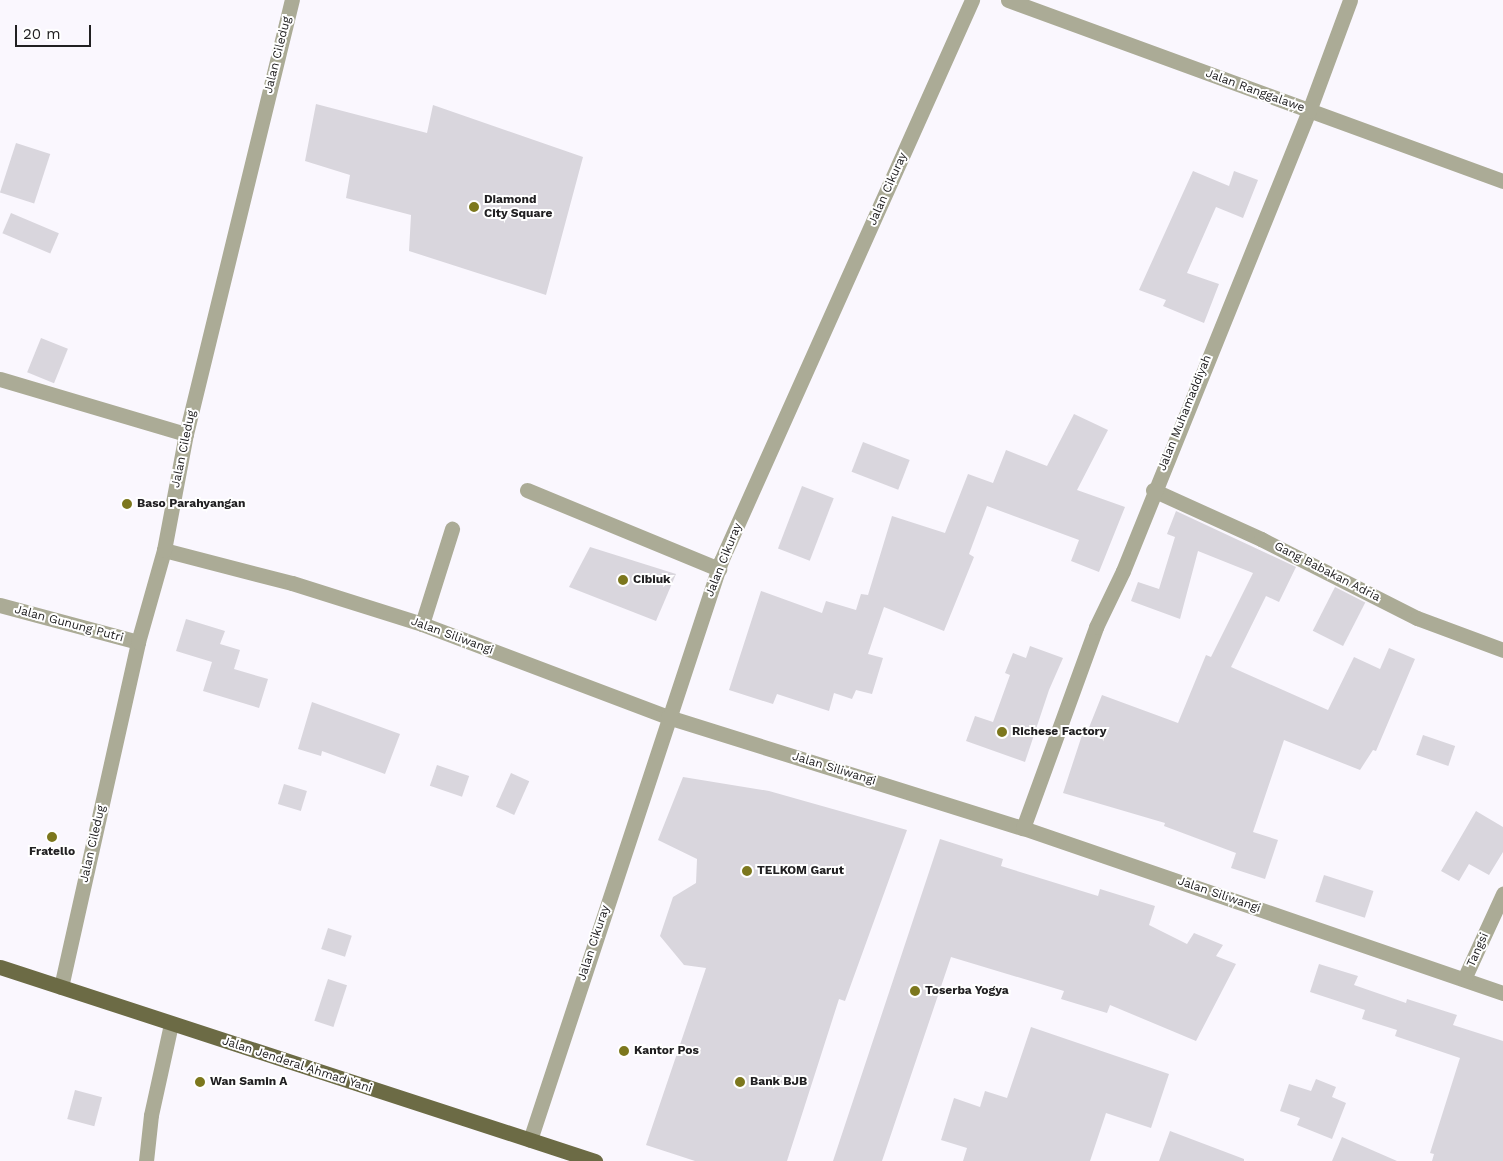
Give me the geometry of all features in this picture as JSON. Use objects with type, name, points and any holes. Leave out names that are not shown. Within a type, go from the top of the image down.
[{"type":"main road","name":"Jalan Jenderal Ahmad Yani","points":[[0,966],[170,1024],[595,1161]]},
{"type":"street","name":"Jalan Ciledug","points":[[60,987],[138,642],[164,550],[186,434],[292,0]]},
{"type":"street","name":"Jalan Cikuray","points":[[530,1140],[668,717],[719,569],[972,0]]},
{"type":"street","name":"Jalan Ranggalawe","points":[[1008,0],[1503,181]]},
{"type":"street","name":"Jalan Muhamaddiyah","points":[[1023,828],[1096,627],[1123,571],[1153,490],[1309,111],[1350,0]]},
{"type":"street","points":[[0,378],[186,434]]},
{"type":"street","points":[[527,490],[719,569]]},
{"type":"street","name":"Gang Babakan Adria","points":[[1153,490],[1261,539],[1417,618],[1503,650]]},
{"type":"street","points":[[422,624],[452,529]]},
{"type":"street","name":"Jalan Siliwangi","points":[[164,550],[292,583],[422,624],[668,717],[1023,828],[1503,993]]},
{"type":"street","name":"Jalan Gunung Putri","points":[[0,605],[138,642]]},
{"type":"street","name":"Tangsi","points":[[1464,979],[1503,894]]},
{"type":"street","points":[[146,1161],[151,1114],[170,1024]]},
{"type":"building","name":"Diamond City Square","points":[[316,104],[427,133],[433,105],[583,157],[546,295],[409,251],[411,215],[346,198],[350,175],[305,161]]},
{"type":"building","points":[[16,143],[50,154],[34,204],[0,192]]},
{"type":"building","points":[[1193,171],[1229,186],[1234,171],[1258,180],[1243,218],[1216,207],[1187,273],[1219,284],[1204,323],[1163,306],[1166,300],[1139,290]]},
{"type":"building","points":[[11,213],[59,233],[50,254],[2,233]]},
{"type":"building","points":[[41,338],[68,349],[54,383],[27,372]]},
{"type":"building","points":[[1074,414],[1108,430],[1077,490],[1125,507],[1099,572],[1071,561],[1079,540],[987,506],[969,554],[974,557],[944,631],[884,607],[868,654],[883,658],[872,694],[856,690],[852,699],[834,693],[829,711],[777,694],[773,704],[729,690],[761,591],[822,613],[826,601],[856,610],[861,594],[868,595],[892,516],[945,533],[968,474],[993,483],[1006,450],[1047,466]]},
{"type":"building","points":[[863,442],[910,460],[898,490],[852,472]]},
{"type":"building","points":[[802,486],[834,498],[810,561],[778,549]]},
{"type":"building","points":[[1176,511],[1296,567],[1279,602],[1266,596],[1231,667],[1328,710],[1354,657],[1380,669],[1389,648],[1415,659],[1376,751],[1373,750],[1360,770],[1284,740],[1253,832],[1278,840],[1265,879],[1231,868],[1236,853],[1164,826],[1165,823],[1063,793],[1084,729],[1088,730],[1102,695],[1178,723],[1206,655],[1211,657],[1253,573],[1198,551],[1180,619],[1131,601],[1138,582],[1159,589],[1175,537],[1167,534]]},
{"type":"building","name":"Cibiuk","points":[[590,547],[676,574],[656,621],[569,587]]},
{"type":"building","points":[[1335,587],[1365,602],[1343,646],[1313,631]]},
{"type":"building","points":[[186,619],[225,631],[220,644],[240,650],[234,669],[268,679],[259,708],[203,691],[212,662],[176,651]]},
{"type":"building","points":[[1030,646],[1063,658],[1049,690],[1025,762],[966,741],[975,716],[993,722],[1010,675],[1005,673],[1013,653],[1026,658]]},
{"type":"building","points":[[312,702],[400,734],[385,774],[322,751],[321,756],[298,749]]},
{"type":"building","points":[[1423,735],[1455,746],[1448,766],[1416,755]]},
{"type":"building","points":[[437,765],[469,776],[462,797],[430,786]]},
{"type":"building","points":[[511,773],[529,781],[514,815],[496,807]]},
{"type":"building","points":[[683,777],[769,791],[907,830],[845,1001],[839,999],[787,1161],[695,1161],[646,1145],[706,968],[684,965],[660,936],[673,897],[696,883],[697,859],[658,840]]},
{"type":"building","points":[[284,784],[307,791],[301,811],[278,804]]},
{"type":"building","points":[[1476,811],[1503,827],[1503,852],[1489,875],[1469,864],[1459,881],[1441,871]]},
{"type":"building","points":[[940,839],[1003,859],[1001,866],[1098,896],[1100,889],[1155,906],[1149,925],[1187,944],[1194,933],[1223,945],[1216,956],[1236,964],[1196,1041],[1110,1005],[1107,1013],[1061,999],[1064,991],[951,957],[882,1161],[833,1161]]},
{"type":"building","points":[[1324,875],[1373,891],[1365,918],[1315,902]]},
{"type":"building","points":[[328,928],[352,936],[345,957],[321,949]]},
{"type":"building","points":[[1319,964],[1358,976],[1354,985],[1406,1003],[1407,999],[1457,1015],[1453,1025],[1503,1041],[1503,1161],[1432,1161],[1434,1154],[1430,1153],[1460,1058],[1395,1036],[1397,1030],[1362,1019],[1365,1010],[1310,992]]},
{"type":"building","points":[[328,979],[347,985],[333,1027],[314,1021]]},
{"type":"building","points":[[1031,1027],[1169,1074],[1151,1128],[1106,1113],[1090,1161],[963,1161],[967,1148],[941,1140],[954,1098],[980,1107],[985,1091],[1007,1098]]},
{"type":"building","points":[[1316,1079],[1336,1087],[1332,1097],[1346,1103],[1332,1139],[1297,1125],[1300,1118],[1280,1111],[1289,1084],[1311,1091]]},
{"type":"building","points":[[75,1090],[102,1097],[94,1126],[67,1119]]},
{"type":"building","points":[[1170,1131],[1244,1159],[1244,1161],[1159,1161]]},
{"type":"building","points":[[1342,1137],[1397,1161],[1332,1161]]},
{"type":"place","name":"Diamond City Square","points":[[474,207]]},
{"type":"place","name":"Baso Parahyangan","points":[[127,504]]},
{"type":"place","name":"Cibiuk","points":[[623,580]]},
{"type":"place","name":"Richese Factory","points":[[1002,732]]},
{"type":"place","name":"Fratello","points":[[52,837]]},
{"type":"place","name":"TELKOM Garut","points":[[747,871]]},
{"type":"place","name":"Toserba Yogya","points":[[915,991]]},
{"type":"place","name":"Kantor Pos","points":[[624,1051]]},
{"type":"place","name":"Wan Samin A","points":[[200,1082]]},
{"type":"place","name":"Bank BJB","points":[[740,1082]]}]
